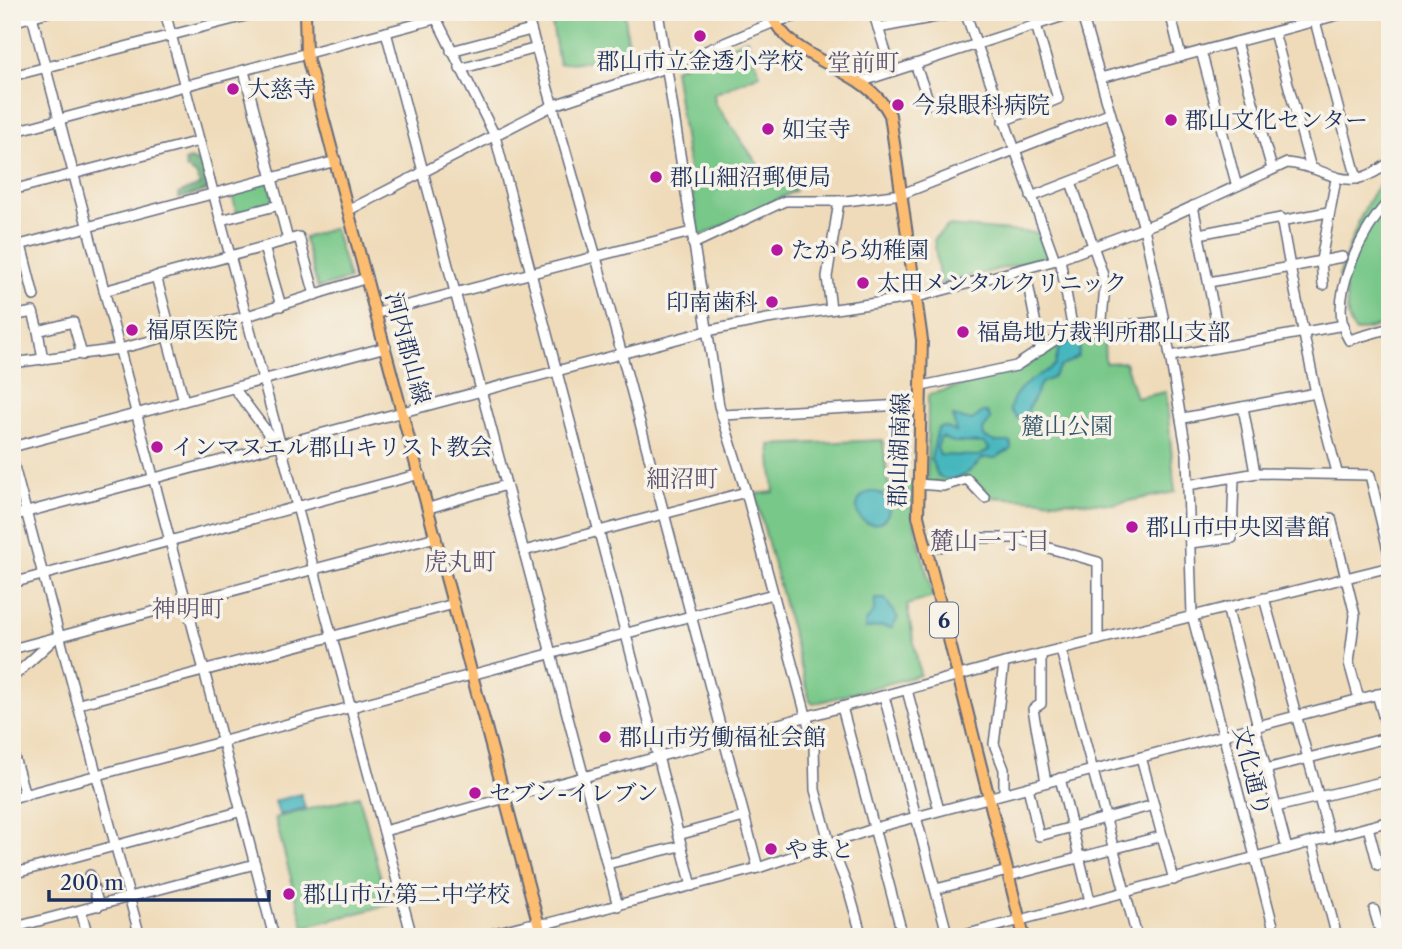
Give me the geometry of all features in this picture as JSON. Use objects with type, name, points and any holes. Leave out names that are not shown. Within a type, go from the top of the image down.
[{"type":"main road","name":"河内郡山線","points":[[305,12],[306,53],[542,937]]},
{"type":"main road","name":"郡山湖南線","points":[[772,17],[805,50],[872,91],[890,115],[922,340],[917,509],[1024,937]]},
{"type":"street","points":[[12,22],[31,14],[48,12]]},
{"type":"street","points":[[165,12],[412,937]]},
{"type":"street","points":[[12,76],[261,12]]},
{"type":"street","points":[[526,12],[596,257],[758,868]]},
{"type":"street","points":[[658,12],[691,232],[723,415],[814,745],[816,790],[829,841],[848,888],[862,937]]},
{"type":"street","points":[[349,210],[554,105],[668,67],[772,17],[814,12]]},
{"type":"street","points":[[873,12],[892,71]]},
{"type":"street","points":[[878,28],[964,12],[1031,197],[1058,260],[1073,331]]},
{"type":"street","points":[[860,82],[1078,12]]},
{"type":"street","name":"文化通り","points":[[1078,12],[1144,228],[1164,321],[1182,418],[1188,485],[1192,615],[1276,937]]},
{"type":"street","points":[[1170,12],[1181,57]]},
{"type":"street","points":[[1100,78],[1349,12]]},
{"type":"street","points":[[31,14],[274,937]]},
{"type":"street","points":[[12,132],[386,32],[434,16],[495,136],[529,274],[692,887]]},
{"type":"street","points":[[1315,21],[1357,179]]},
{"type":"street","points":[[1003,121],[1058,99],[1037,25]]},
{"type":"street","points":[[451,51],[531,30]]},
{"type":"street","points":[[386,32],[618,906]]},
{"type":"street","points":[[1274,32],[1310,165]]},
{"type":"street","points":[[1236,42],[1272,169]]},
{"type":"street","points":[[460,69],[537,48]]},
{"type":"street","points":[[1201,51],[1236,183]]},
{"type":"street","points":[[915,64],[930,104]]},
{"type":"street","points":[[244,71],[288,240]]},
{"type":"street","points":[[693,244],[785,201],[839,201],[902,194],[1109,113]]},
{"type":"street","points":[[12,190],[199,141]]},
{"type":"street","points":[[34,296],[17,246],[336,161]]},
{"type":"street","points":[[1031,197],[1124,161]]},
{"type":"street","points":[[12,516],[707,331],[917,297],[1058,260],[1144,228],[1236,183],[1287,163],[1310,165],[1336,179],[1357,179],[1389,163]]},
{"type":"street","points":[[1323,285],[1321,260],[1336,179]]},
{"type":"street","points":[[1072,182],[1095,246],[1105,286],[1101,330]]},
{"type":"street","points":[[1390,200],[1364,237],[1344,283],[1344,325],[1349,340],[1355,341],[1390,328]]},
{"type":"street","points":[[831,309],[827,278],[839,201]]},
{"type":"street","points":[[221,220],[279,205]]},
{"type":"street","points":[[1193,206],[1222,346]]},
{"type":"street","points":[[1281,221],[1328,212]]},
{"type":"street","points":[[1199,234],[1281,218],[1316,393],[1338,472]]},
{"type":"street","points":[[377,313],[691,232]]},
{"type":"street","points":[[104,291],[299,237],[315,295]]},
{"type":"street","points":[[264,247],[281,306]]},
{"type":"street","points":[[1209,282],[1342,257]]},
{"type":"street","points":[[1025,269],[1041,350]]},
{"type":"street","points":[[156,276],[184,401]]},
{"type":"street","points":[[12,363],[119,349],[170,337],[281,306],[367,278]]},
{"type":"street","points":[[12,316],[33,312],[43,360]]},
{"type":"street","points":[[922,386],[1016,366],[1060,335],[1073,331],[1164,321]]},
{"type":"street","points":[[38,331],[73,322],[82,355]]},
{"type":"street","points":[[1171,356],[1303,330],[1344,325]]},
{"type":"street","points":[[12,447],[386,347]]},
{"type":"street","points":[[234,388],[279,445]]},
{"type":"street","points":[[1182,418],[1316,393]]},
{"type":"street","points":[[723,415],[921,404]]},
{"type":"street","points":[[1243,407],[1255,474]]},
{"type":"street","points":[[12,458],[58,638],[99,775],[141,937]]},
{"type":"street","points":[[1188,485],[1255,474],[1338,472],[1370,475],[1390,558]]},
{"type":"street","points":[[12,583],[420,474]]},
{"type":"street","points":[[1190,543],[1232,538],[1234,478]]},
{"type":"street","points":[[918,484],[943,486],[967,479],[985,498]]},
{"type":"street","points":[[429,508],[506,485]]},
{"type":"street","points":[[524,551],[746,492]]},
{"type":"street","points":[[1331,518],[1355,615],[1349,663],[1359,699]]},
{"type":"street","points":[[12,649],[436,537]]},
{"type":"street","points":[[926,550],[980,538],[1014,538],[1098,562],[1098,640]]},
{"type":"street","points":[[384,831],[1004,663],[1390,567]]},
{"type":"street","points":[[12,798],[773,594]]},
{"type":"street","points":[[1264,598],[1330,838]]},
{"type":"street","points":[[79,704],[454,604]]},
{"type":"street","points":[[1227,607],[1287,849]]},
{"type":"street","points":[[12,678],[58,638]]},
{"type":"street","points":[[1061,650],[1137,937]]},
{"type":"street","points":[[1041,654],[1041,704],[1033,709],[1046,782]]},
{"type":"street","points":[[1004,663],[994,744],[1003,769],[1004,793]]},
{"type":"street","points":[[479,937],[692,887],[758,868],[829,841],[916,816],[1377,694],[1390,689],[1390,671]]},
{"type":"street","points":[[907,690],[939,810]]},
{"type":"street","points":[[1266,769],[1389,738],[1377,694]]},
{"type":"street","points":[[884,696],[948,937]]},
{"type":"street","points":[[842,707],[903,937]]},
{"type":"street","points":[[15,757],[25,794]]},
{"type":"street","points":[[1140,757],[1174,880]]},
{"type":"street","points":[[1060,778],[1090,901]]},
{"type":"street","points":[[1276,807],[1390,779]]},
{"type":"street","points":[[1028,787],[1039,836],[1154,805]]},
{"type":"street","points":[[12,874],[242,811]]},
{"type":"street","points":[[678,835],[744,817]]},
{"type":"street","points":[[957,937],[1390,821]]},
{"type":"street","points":[[1368,827],[1378,865]]},
{"type":"street","points":[[936,889],[1080,859],[1162,836]]},
{"type":"street","points":[[1312,843],[1338,937]]},
{"type":"street","points":[[607,864],[681,846]]},
{"type":"street","points":[[12,928],[256,864]]},
{"type":"street","points":[[90,875],[99,906]]},
{"type":"street","points":[[1374,910],[1382,937]]},
{"type":"street","points":[[81,911],[88,937]]},
{"type":"green space","points":[[550,12],[625,12],[629,57],[559,64]]},
{"type":"green space","points":[[747,39],[760,74],[714,94],[715,103],[773,186],[788,178],[795,191],[699,237],[674,69]]},
{"type":"green space","points":[[190,159],[202,163],[208,190],[178,199],[178,194],[200,185],[196,175],[186,168],[185,161]]},
{"type":"green space","points":[[1390,174],[1390,323],[1356,332],[1349,320],[1345,290],[1339,276],[1366,206],[1382,181]]},
{"type":"green space","points":[[270,181],[274,203],[237,213],[231,192]]},
{"type":"green space","points":[[948,226],[1038,233],[1048,257],[940,284],[934,239]]},
{"type":"green space","points":[[334,228],[349,279],[318,288],[304,238]]},
{"type":"green space","name":"麓山公園","points":[[1071,336],[1104,339],[1105,363],[1125,362],[1136,398],[1166,392],[1175,492],[1114,504],[990,497],[966,477],[953,483],[927,482],[928,395],[1023,368]]},
{"type":"green space","points":[[883,440],[888,484],[913,484],[912,514],[933,597],[907,605],[920,675],[813,704],[755,494],[774,492],[770,445]]},
{"type":"green space","points":[[359,796],[388,905],[304,927],[275,818]]},
{"type":"water","points":[[1071,340],[1080,344],[1078,357],[1060,367],[1052,378],[1041,383],[1024,418],[1017,418],[1010,410],[1016,394],[1027,383],[1055,365],[1059,348]]},
{"type":"water","points":[[987,412],[991,419],[983,430],[984,437],[996,442],[1011,442],[1011,449],[995,458],[983,458],[963,476],[945,479],[938,476],[931,459],[938,428],[945,427],[956,432],[953,416],[971,421]],"holes":[[[941,437],[953,442],[984,443],[990,449],[979,456],[940,455],[937,448]]]},
{"type":"water","points":[[873,492],[885,496],[889,508],[885,520],[873,524],[861,520],[857,508],[861,496]]},
{"type":"water","points":[[875,599],[885,599],[898,618],[891,628],[882,626],[865,629],[865,623],[874,611]]},
{"type":"water","points":[[301,794],[305,808],[279,815],[275,801]]},
{"type":"place","name":"郡山市立金透小学校","points":[[700,36]]},
{"type":"place","name":"大慈寺","points":[[233,89]]},
{"type":"place","name":"今泉眼科病院","points":[[898,105]]},
{"type":"place","name":"郡山文化センター","points":[[1171,120]]},
{"type":"place","name":"如宝寺","points":[[768,129]]},
{"type":"place","name":"郡山細沼郵便局","points":[[656,177]]},
{"type":"place","name":"たから幼稚園","points":[[777,250]]},
{"type":"place","name":"太田メンタルクリニック","points":[[863,283]]},
{"type":"place","name":"印南歯科","points":[[772,302]]},
{"type":"place","name":"福原医院","points":[[132,330]]},
{"type":"place","name":"福島地方裁判所郡山支部","points":[[963,332]]},
{"type":"place","name":"インマヌエル郡山キリスト教会","points":[[157,447]]},
{"type":"place","name":"郡山市中央図書館","points":[[1132,527]]},
{"type":"place","name":"郡山市労働福祉会館","points":[[605,737]]},
{"type":"place","name":"セブン-イレブン","points":[[475,793]]},
{"type":"place","name":"やまと","points":[[771,849]]},
{"type":"place","name":"郡山市立第二中学校","points":[[289,894]]},
{"type":"district","name":"堂前町","points":[[863,62]]},
{"type":"district","name":"細沼町","points":[[682,478]]},
{"type":"district","name":"麓山一丁目","points":[[990,540]]},
{"type":"district","name":"虎丸町","points":[[460,561]]},
{"type":"district","name":"神明町","points":[[188,608]]}]
